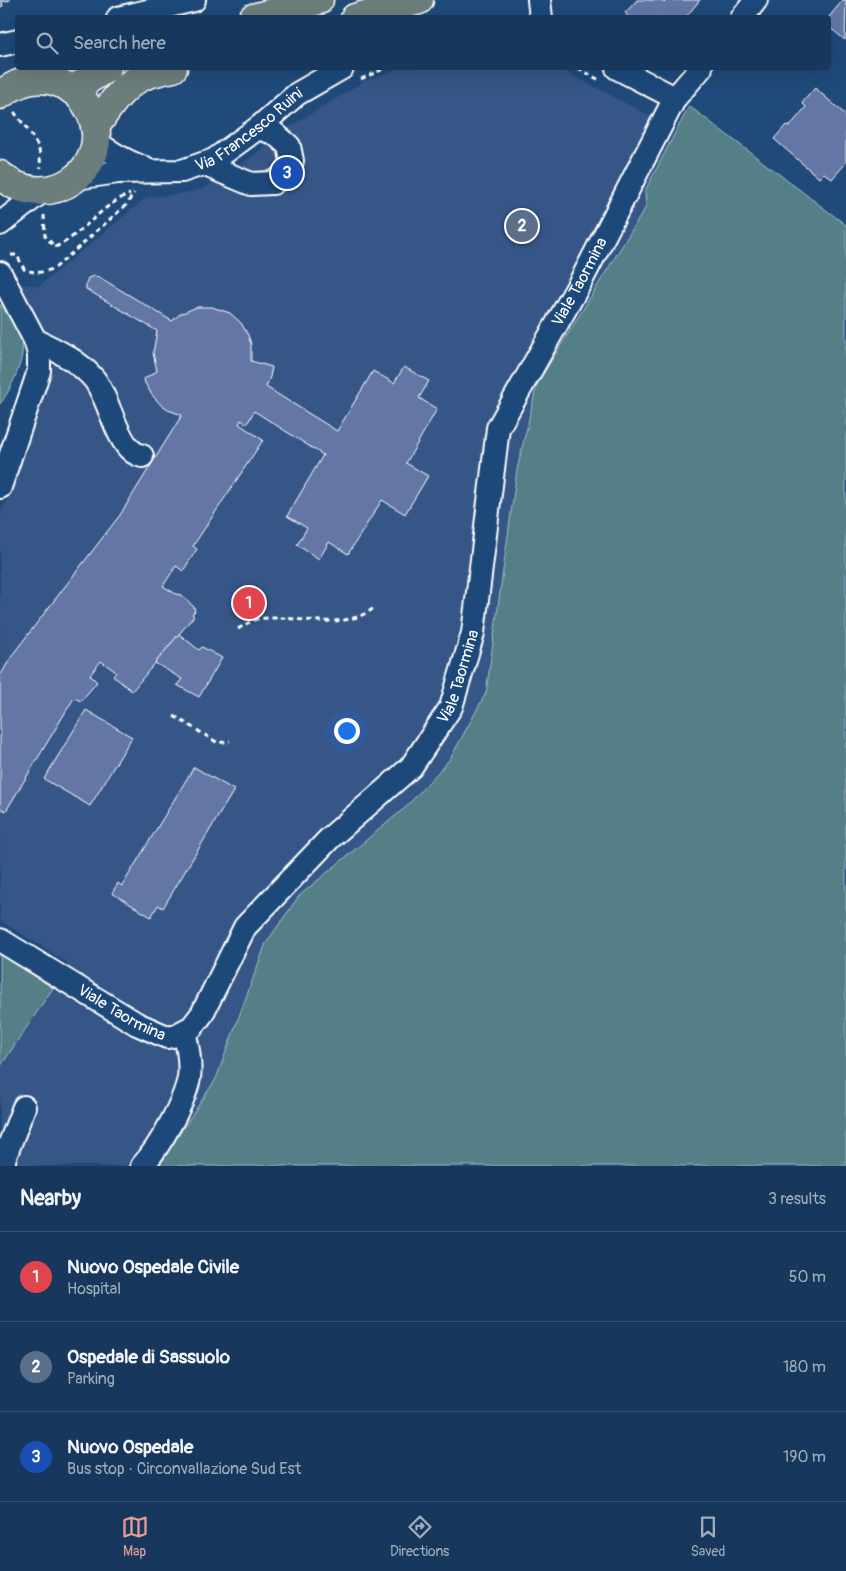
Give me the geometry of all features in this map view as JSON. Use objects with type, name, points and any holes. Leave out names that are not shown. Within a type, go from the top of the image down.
[{"type":"main road","points":[[264,15],[319,0]]},
{"type":"main road","points":[[366,15],[419,0]]},
{"type":"main road","points":[[72,90],[104,70]]},
{"type":"main road","points":[[0,176],[18,187],[30,191],[41,181],[54,190],[66,185],[86,167],[93,155],[96,134],[113,101],[129,85],[145,75],[165,70]]},
{"type":"main road","points":[[6,102],[9,88],[30,80],[52,80],[72,90],[87,106],[96,134]]},
{"type":"street","points":[[131,15],[194,0]]},
{"type":"street","points":[[539,0],[541,15]]},
{"type":"street","points":[[744,15],[756,0]]},
{"type":"street","points":[[0,44],[15,41]]},
{"type":"street","name":"Via Francesco Ruini","points":[[76,178],[99,174],[182,171],[214,160],[258,128],[297,94],[339,70]]},
{"type":"street","points":[[622,70],[675,98]]},
{"type":"street","name":"Viale Taormina","points":[[0,940],[138,1024],[167,1037],[184,1032],[192,1027],[202,1014],[245,927],[330,838],[411,766],[451,707],[473,633],[498,428],[581,281],[675,98],[698,70]]},
{"type":"street","points":[[203,164],[251,184],[273,183],[286,173],[292,161],[289,146],[274,133],[258,128]]},
{"type":"street","points":[[96,134],[109,152],[150,171]]},
{"type":"street","points":[[0,224],[41,181]]},
{"type":"street","points":[[0,487],[39,371],[39,354],[35,340],[4,264]]},
{"type":"street","points":[[35,340],[57,351],[93,378],[101,391],[124,442],[131,451],[142,456]]},
{"type":"street","points":[[142,1166],[173,1121],[189,1078],[190,1054],[184,1032]]},
{"type":"street","points":[[4,1166],[4,1159],[24,1107]]},
{"type":"path","points":[[6,102],[29,131],[39,148],[41,181]]},
{"type":"path","points":[[4,264],[17,255],[24,269],[33,273],[41,273],[55,268],[126,205],[134,192]]},
{"type":"path","points":[[238,629],[252,620],[271,618],[332,621],[354,618],[366,615],[375,607]]},
{"type":"path","points":[[174,716],[218,743],[230,741]]},
{"type":"shaded area","points":[[395,70],[563,70],[676,130],[645,190],[646,207],[537,384],[517,470],[486,693],[450,759],[406,807],[266,943],[216,1079],[158,1166],[0,1166],[0,1067],[68,963],[0,920],[0,514],[15,484],[49,374],[45,333],[20,284],[39,286],[147,197],[199,190],[223,179],[291,126],[364,81]]},
{"type":"green space","points":[[689,106],[846,225],[846,1166],[158,1166],[216,1079],[266,943],[299,896],[406,807],[450,759],[486,693],[517,470],[537,384],[646,207],[645,191]]},
{"type":"green space","points":[[0,304],[18,332],[23,348],[16,374],[0,404]]},
{"type":"green space","points":[[0,954],[53,988],[0,1067]]},
{"type":"building","points":[[0,0],[10,0],[2,2],[3,6],[0,7]]},
{"type":"building","points":[[637,0],[661,0],[664,2],[666,0],[700,0],[688,15],[627,15],[625,13]]},
{"type":"building","points":[[843,0],[846,0],[845,40],[831,28],[830,15]]},
{"type":"building","points":[[815,88],[846,115],[846,163],[832,179],[824,173],[819,178],[774,139],[786,125],[789,127],[806,107],[802,103]]},
{"type":"building","points":[[99,277],[172,321],[180,314],[197,307],[212,307],[230,313],[241,323],[248,335],[251,344],[251,361],[272,367],[266,387],[337,431],[373,371],[394,383],[404,367],[429,381],[419,398],[437,409],[406,463],[428,476],[405,514],[382,500],[348,554],[329,542],[319,559],[297,545],[307,528],[287,516],[323,455],[254,411],[247,424],[241,420],[239,424],[263,440],[193,546],[197,549],[183,571],[176,566],[163,586],[181,595],[194,607],[195,611],[192,614],[194,616],[132,691],[113,676],[116,672],[101,661],[90,675],[97,682],[81,701],[74,698],[6,811],[0,808],[0,676],[13,654],[120,515],[182,415],[162,406],[152,395],[145,383],[144,379],[157,371],[153,353],[157,331],[86,289],[88,278]]},
{"type":"building","points":[[179,634],[199,650],[202,647],[222,658],[199,697],[177,685],[182,679],[155,663]]},
{"type":"building","points":[[86,710],[132,737],[90,806],[44,779]]},
{"type":"building","points":[[194,767],[234,790],[163,908],[158,905],[151,917],[112,893],[118,883],[122,886]]},
{"type":"place","name":"Nuovo Ospedale","points":[[287,173]]},
{"type":"place","name":"Ospedale di Sassuolo","points":[[522,226]]},
{"type":"place","name":"Nuovo Ospedale Civile","points":[[249,603]]}]
